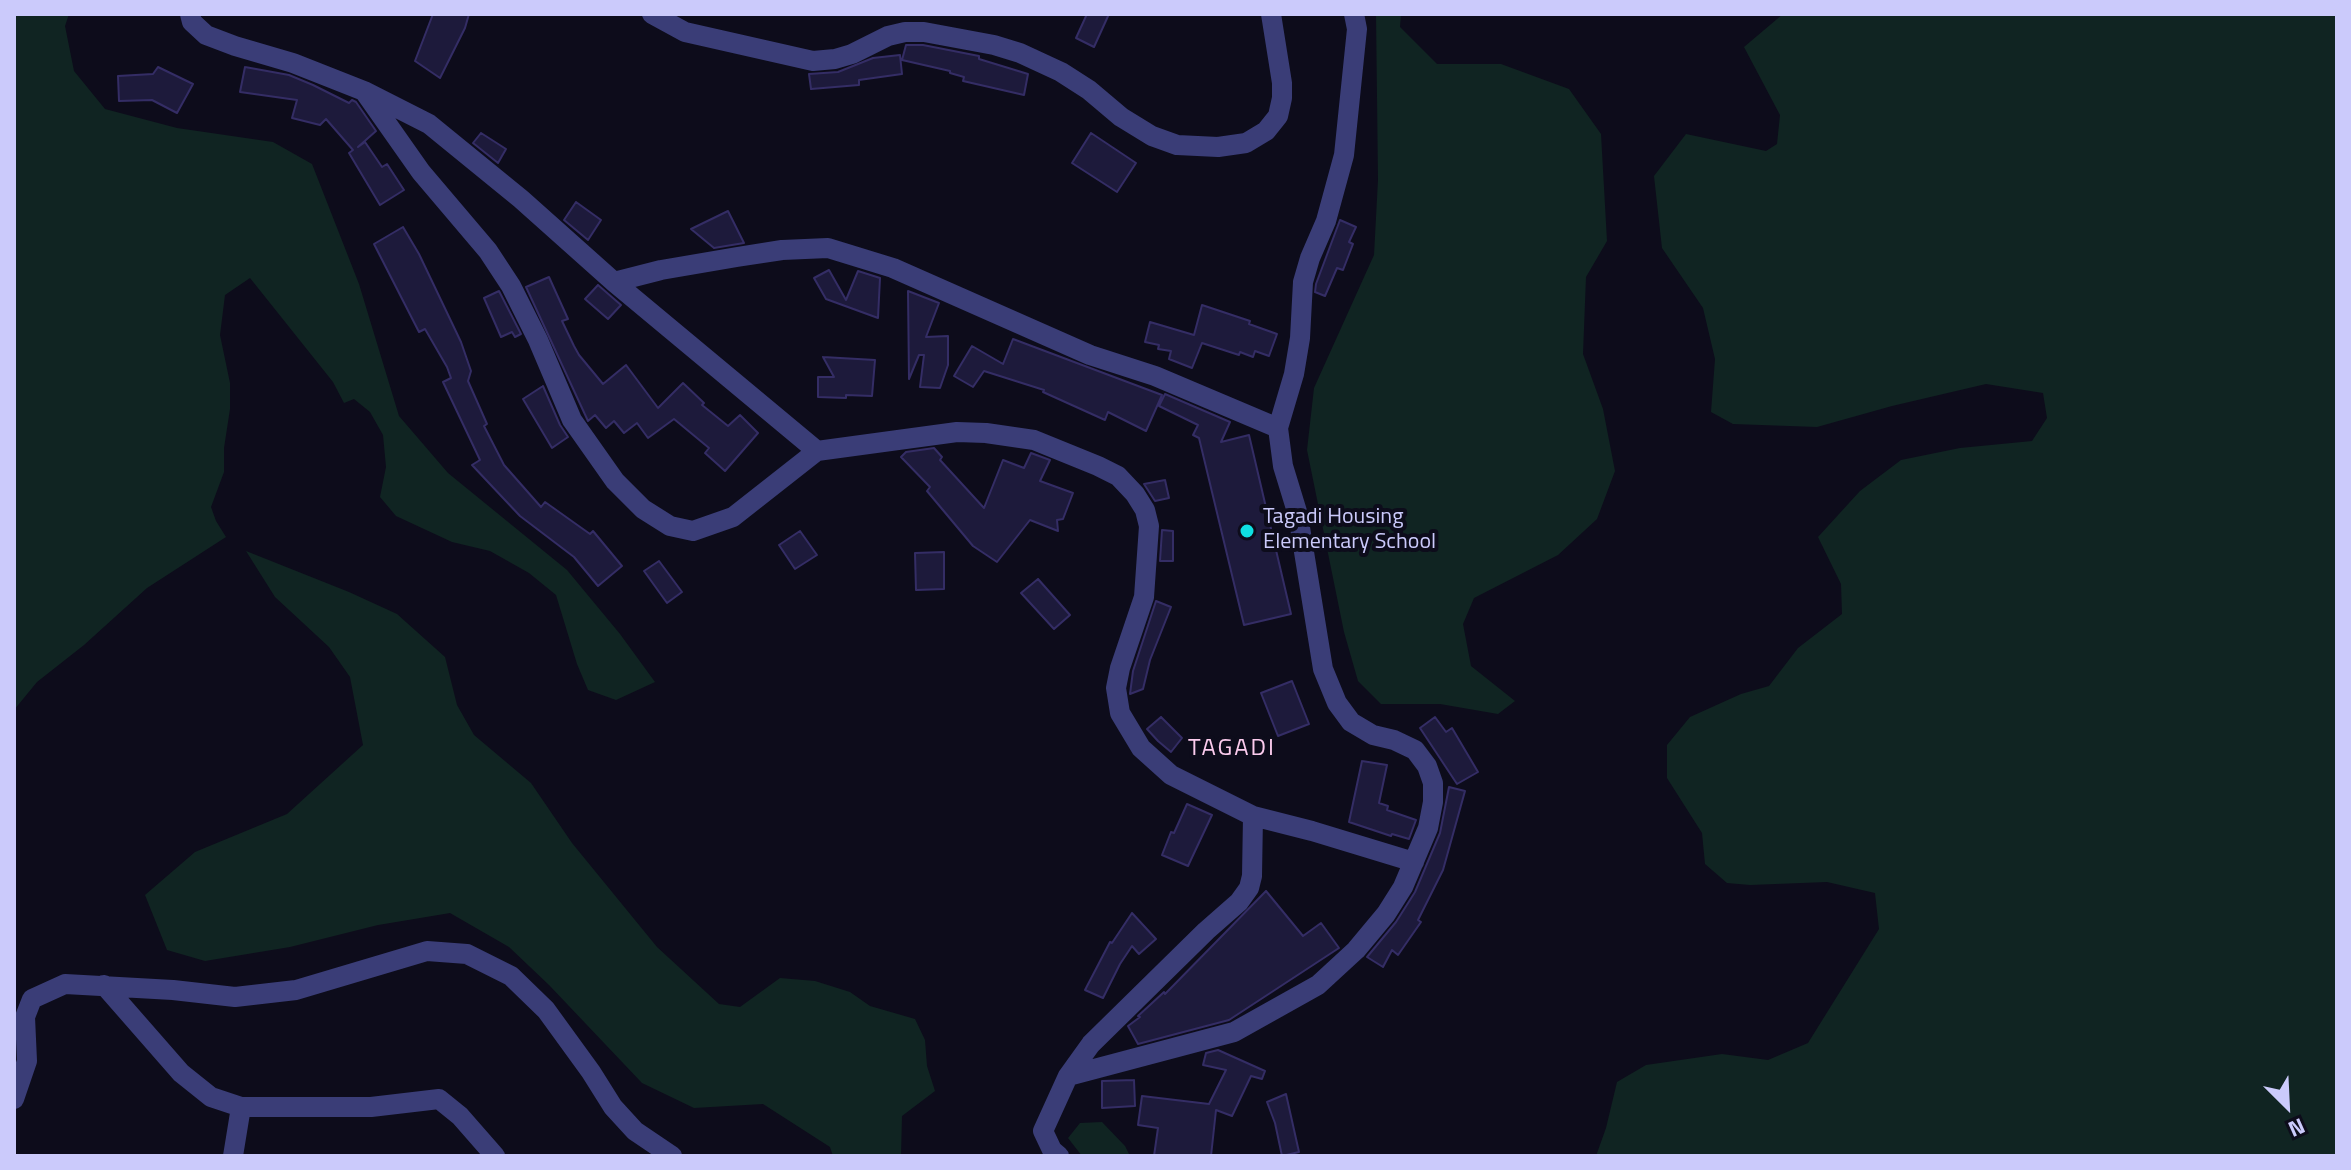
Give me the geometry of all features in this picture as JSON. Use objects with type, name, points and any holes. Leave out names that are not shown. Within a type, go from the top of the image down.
[{"type":"street","points":[[190,14],[192,22],[206,35],[293,63],[364,91],[429,124],[817,451]]},
{"type":"street","points":[[652,14],[685,32],[813,61],[844,57],[888,36],[905,32],[924,32],[994,45],[1061,72],[1152,136],[1177,145],[1218,147],[1246,143],[1266,131],[1278,116],[1282,83],[1271,14]]},
{"type":"street","points":[[1068,1076],[1234,1032],[1318,985],[1356,950],[1386,914],[1403,887],[1428,828],[1433,783],[1427,766],[1415,750],[1373,735],[1351,722],[1337,703],[1323,669],[1298,515],[1283,466],[1278,428],[1294,374],[1300,338],[1303,282],[1326,221],[1344,155],[1357,29],[1354,14]]},
{"type":"street","points":[[364,91],[421,172],[488,251],[511,286],[572,420],[615,481],[643,509],[670,526],[693,531],[733,517],[817,451],[957,432],[1034,440],[1118,476],[1145,510],[1149,526],[1144,597],[1116,688],[1120,713],[1141,748],[1171,775],[1253,816],[1414,862]]},
{"type":"street","points":[[614,282],[696,263],[782,250],[828,248],[893,268],[1090,355],[1155,376],[1278,428]]},
{"type":"street","points":[[1059,1156],[1052,1150],[1043,1131],[1068,1076],[1091,1044],[1239,902],[1249,888],[1253,816]]},
{"type":"street","points":[[14,1099],[27,1061],[25,1017],[32,999],[65,984],[235,997],[296,990],[427,951],[467,954],[511,976],[546,1010],[613,1107],[635,1131],[672,1156]]},
{"type":"street","points":[[104,985],[181,1073],[211,1097],[241,1107],[371,1107],[439,1099],[460,1116],[495,1156]]},
{"type":"street","points":[[233,1156],[241,1107]]},
{"type":"green space","points":[[14,14],[69,14],[65,26],[74,71],[105,109],[177,128],[273,142],[312,164],[359,284],[399,416],[448,473],[567,570],[655,682],[616,700],[588,690],[556,595],[529,573],[490,551],[452,542],[396,516],[380,497],[386,467],[383,435],[370,412],[354,399],[344,403],[333,382],[250,278],[225,295],[220,335],[230,383],[230,409],[224,472],[211,507],[226,537],[147,588],[84,645],[37,682],[14,710]]},
{"type":"green space","points":[[1376,14],[1401,14],[1400,27],[1437,64],[1501,64],[1569,89],[1601,134],[1607,241],[1586,277],[1583,354],[1603,409],[1615,471],[1597,519],[1558,555],[1474,598],[1463,624],[1471,666],[1515,701],[1498,714],[1440,704],[1381,704],[1358,681],[1344,632],[1307,450],[1314,388],[1374,255],[1378,180]]},
{"type":"green space","points":[[1783,14],[2337,14],[2337,1156],[1596,1156],[1617,1082],[1646,1065],[1722,1054],[1768,1060],[1808,1043],[1879,929],[1875,893],[1827,882],[1727,883],[1705,864],[1702,833],[1667,778],[1667,745],[1690,717],[1741,694],[1769,686],[1798,648],[1842,614],[1841,584],[1818,537],[1860,491],[1901,460],[1960,448],[2032,441],[2047,418],[2043,393],[1986,384],[1817,427],[1733,424],[1711,412],[1715,359],[1703,308],[1662,248],[1654,176],[1686,134],[1766,151],[1777,144],[1780,115],[1744,47]]},
{"type":"green space","points":[[246,551],[397,614],[445,657],[457,705],[474,735],[531,783],[572,843],[657,947],[719,1004],[740,1007],[780,978],[815,981],[850,992],[870,1006],[915,1019],[925,1040],[927,1066],[935,1091],[902,1116],[901,1156],[833,1156],[830,1147],[763,1104],[694,1108],[642,1083],[509,947],[450,913],[378,925],[290,947],[205,961],[167,950],[145,895],[195,852],[287,814],[363,745],[350,677],[329,647],[275,597]]},
{"type":"green space","points":[[1102,1122],[1125,1146],[1130,1156],[1082,1156],[1068,1138],[1080,1123]]},
{"type":"building","points":[[433,14],[469,14],[440,78],[415,61]]},
{"type":"building","points":[[1087,14],[1109,14],[1094,47],[1076,38]]},
{"type":"building","points":[[906,45],[923,45],[979,56],[979,59],[1028,74],[1024,95],[963,81],[964,77],[950,71],[902,60]]},
{"type":"building","points":[[900,55],[902,74],[859,80],[859,85],[811,89],[809,74],[838,72],[873,58]]},
{"type":"building","points":[[158,67],[193,84],[177,113],[152,100],[119,101],[118,76],[153,74]]},
{"type":"building","points":[[245,67],[289,75],[349,103],[352,100],[356,102],[376,131],[358,147],[365,142],[382,167],[387,164],[404,190],[380,205],[349,153],[353,150],[326,119],[320,125],[292,118],[297,100],[240,92]]},
{"type":"building","points":[[481,133],[506,149],[498,163],[473,143]]},
{"type":"building","points":[[1091,133],[1136,163],[1117,192],[1072,163]]},
{"type":"building","points":[[576,202],[601,220],[588,240],[564,220]]},
{"type":"building","points":[[728,211],[744,243],[714,248],[691,229]]},
{"type":"building","points":[[1340,220],[1356,227],[1349,242],[1353,244],[1343,270],[1337,268],[1325,296],[1315,292],[1316,284]]},
{"type":"building","points":[[403,227],[461,342],[471,371],[468,381],[487,424],[484,426],[504,465],[541,507],[545,502],[590,534],[593,531],[622,566],[598,586],[574,557],[520,516],[472,465],[480,460],[443,382],[451,378],[447,367],[425,329],[419,332],[374,244]]},
{"type":"building","points":[[829,270],[846,300],[858,271],[880,278],[878,318],[826,299],[814,278]]},
{"type":"building","points":[[549,277],[568,319],[562,321],[574,346],[603,384],[626,365],[658,408],[683,383],[704,403],[702,405],[728,426],[740,415],[758,433],[725,471],[705,453],[709,448],[674,419],[648,438],[637,423],[624,433],[614,421],[606,428],[595,415],[588,421],[526,287]]},
{"type":"building","points":[[598,285],[621,305],[608,319],[585,299]]},
{"type":"building","points":[[499,291],[521,334],[515,337],[512,332],[501,337],[484,298]]},
{"type":"building","points":[[908,291],[939,303],[926,337],[948,336],[948,365],[940,388],[920,387],[924,355],[919,355],[909,379]]},
{"type":"building","points":[[1202,305],[1277,334],[1269,356],[1255,351],[1253,357],[1240,352],[1239,355],[1202,343],[1192,368],[1169,359],[1171,351],[1145,342],[1150,322],[1194,335]]},
{"type":"building","points":[[1013,339],[1162,395],[1146,431],[1108,412],[1105,420],[1044,390],[984,371],[973,387],[954,376],[972,346],[1003,364]]},
{"type":"building","points":[[823,357],[875,360],[872,396],[818,397],[818,377],[834,377]]},
{"type":"building","points":[[543,386],[568,437],[552,448],[523,399]]},
{"type":"building","name":"Tagadi Housing Elementary School","points":[[1165,394],[1230,422],[1221,442],[1249,435],[1291,614],[1244,625],[1199,438],[1193,435],[1198,425],[1159,406]]},
{"type":"building","points":[[934,448],[942,457],[940,460],[984,508],[1003,460],[1024,468],[1031,453],[1050,460],[1040,481],[1073,493],[1063,519],[1057,520],[1058,531],[1030,520],[997,562],[973,546],[927,491],[930,487],[901,457],[906,452]]},
{"type":"building","points":[[1165,480],[1169,498],[1155,501],[1144,484]]},
{"type":"building","points":[[1162,530],[1173,531],[1173,561],[1160,561]]},
{"type":"building","points":[[800,531],[817,555],[795,569],[779,545]]},
{"type":"building","points":[[944,552],[944,589],[916,590],[915,553]]},
{"type":"building","points":[[659,561],[682,592],[667,603],[644,571]]},
{"type":"building","points":[[1038,579],[1070,615],[1054,629],[1021,593]]},
{"type":"building","points":[[1156,601],[1171,607],[1150,660],[1143,689],[1130,694],[1133,671]]},
{"type":"building","points":[[1292,681],[1309,724],[1278,736],[1261,693]]},
{"type":"building","points":[[1161,717],[1182,738],[1171,752],[1147,729]]},
{"type":"building","points":[[1435,717],[1446,732],[1452,728],[1478,772],[1457,784],[1420,728]]},
{"type":"building","points":[[1362,761],[1387,765],[1379,803],[1388,806],[1387,810],[1416,820],[1409,839],[1349,822]]},
{"type":"building","points":[[1449,787],[1465,791],[1443,870],[1418,920],[1421,922],[1398,955],[1392,950],[1383,967],[1367,957],[1396,922],[1415,892],[1440,833]]},
{"type":"building","points":[[1187,804],[1212,815],[1188,866],[1162,855]]},
{"type":"building","points":[[1266,891],[1303,936],[1321,923],[1339,948],[1229,1020],[1138,1044],[1128,1026],[1165,994]]},
{"type":"building","points":[[1132,913],[1156,939],[1139,954],[1132,946],[1103,998],[1085,990],[1110,942]]},
{"type":"building","points":[[1218,1050],[1265,1071],[1262,1079],[1251,1076],[1232,1116],[1216,1110],[1211,1156],[1154,1156],[1158,1128],[1138,1125],[1142,1096],[1209,1104],[1226,1070],[1203,1065],[1206,1053]]},
{"type":"building","points":[[1134,1080],[1135,1106],[1102,1108],[1102,1081]]},
{"type":"building","points":[[1286,1094],[1299,1152],[1282,1156],[1267,1102]]},
{"type":"place","name":"Tagadi Housing Elementary School","points":[[1247,531]]},
{"type":"district","name":"TAGADI","points":[[1232,749]]}]
